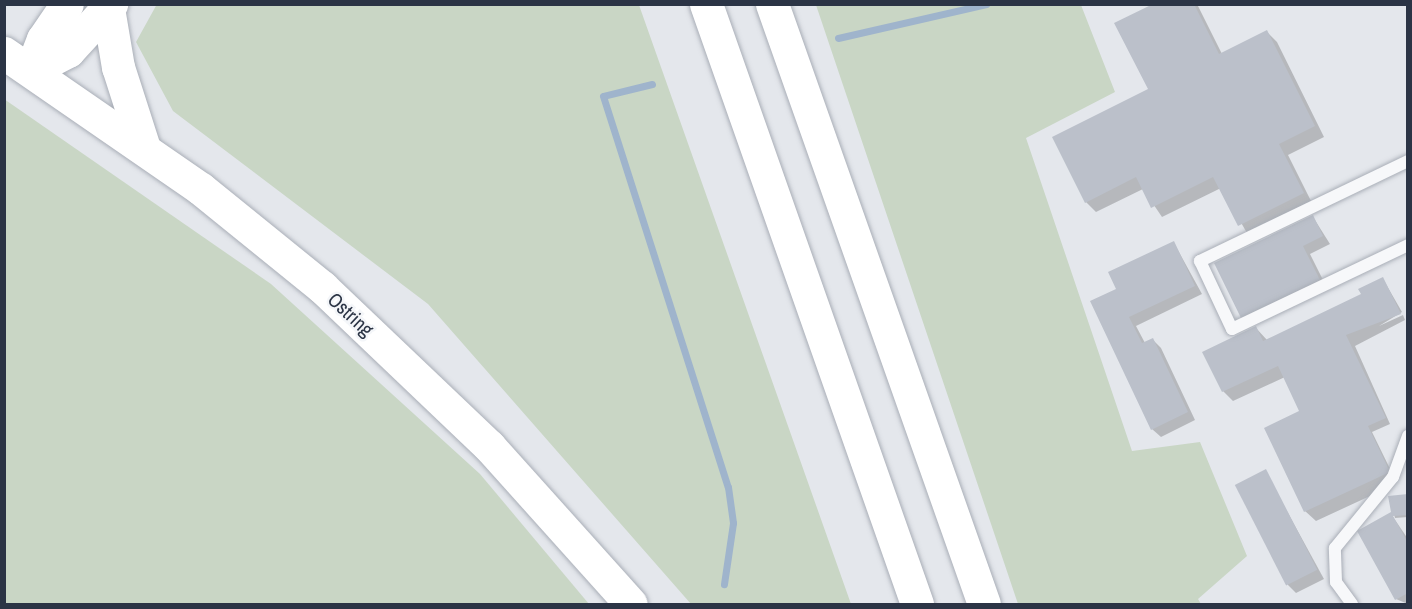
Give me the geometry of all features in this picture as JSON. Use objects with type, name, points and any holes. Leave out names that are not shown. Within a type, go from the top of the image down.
[{"type":"main road","points":[[18,61],[43,39],[67,4]]},
{"type":"main road","points":[[706,4],[917,604]]},
{"type":"main road","points":[[18,61],[68,51],[110,6]]},
{"type":"main road","points":[[110,6],[118,67],[144,148]]},
{"type":"main road","points":[[778,14],[984,604]]},
{"type":"main road","name":"Ostring","points":[[18,61],[144,148],[322,287],[489,446],[632,604]]},
{"type":"lane","points":[[1407,161],[1200,261],[1232,329],[1407,245]]},
{"type":"lane","points":[[1352,604],[1336,582],[1335,548],[1393,477],[1407,436]]},
{"type":"green space","points":[[157,4],[639,5],[851,604],[691,604],[428,304],[173,111],[136,42]]},
{"type":"green space","points":[[816,5],[1081,5],[1115,92],[1026,138],[1132,451],[1200,442],[1247,556],[1198,599],[1201,604],[1018,604]]},
{"type":"green space","points":[[4,99],[271,284],[480,474],[589,604],[5,604]]},
{"type":"building","points":[[1153,4],[1194,4],[1219,54],[1267,30],[1315,126],[1279,144],[1304,193],[1238,226],[1213,177],[1151,208],[1136,177],[1085,203],[1052,137],[1148,89],[1114,23]]},
{"type":"building","points":[[1313,215],[1323,236],[1303,246],[1320,280],[1241,318],[1214,263]]},
{"type":"building","points":[[1174,241],[1195,286],[1129,317],[1142,343],[1153,338],[1188,412],[1151,430],[1090,301],[1116,289],[1108,272]]},
{"type":"building","points":[[1383,277],[1401,314],[1346,335],[1386,418],[1368,426],[1390,472],[1304,512],[1264,428],[1299,411],[1278,366],[1222,392],[1202,352],[1256,326],[1263,341],[1361,294],[1358,289]]},
{"type":"building","points":[[1266,469],[1317,570],[1286,586],[1235,485]]},
{"type":"building","points":[[1408,494],[1408,515],[1393,516],[1408,543],[1408,593],[1395,600],[1357,531],[1391,512],[1388,496]]},
{"type":"waterway","points":[[838,38],[986,4]]},
{"type":"waterway","points":[[652,84],[603,96],[728,487],[733,523],[724,584]]}]
